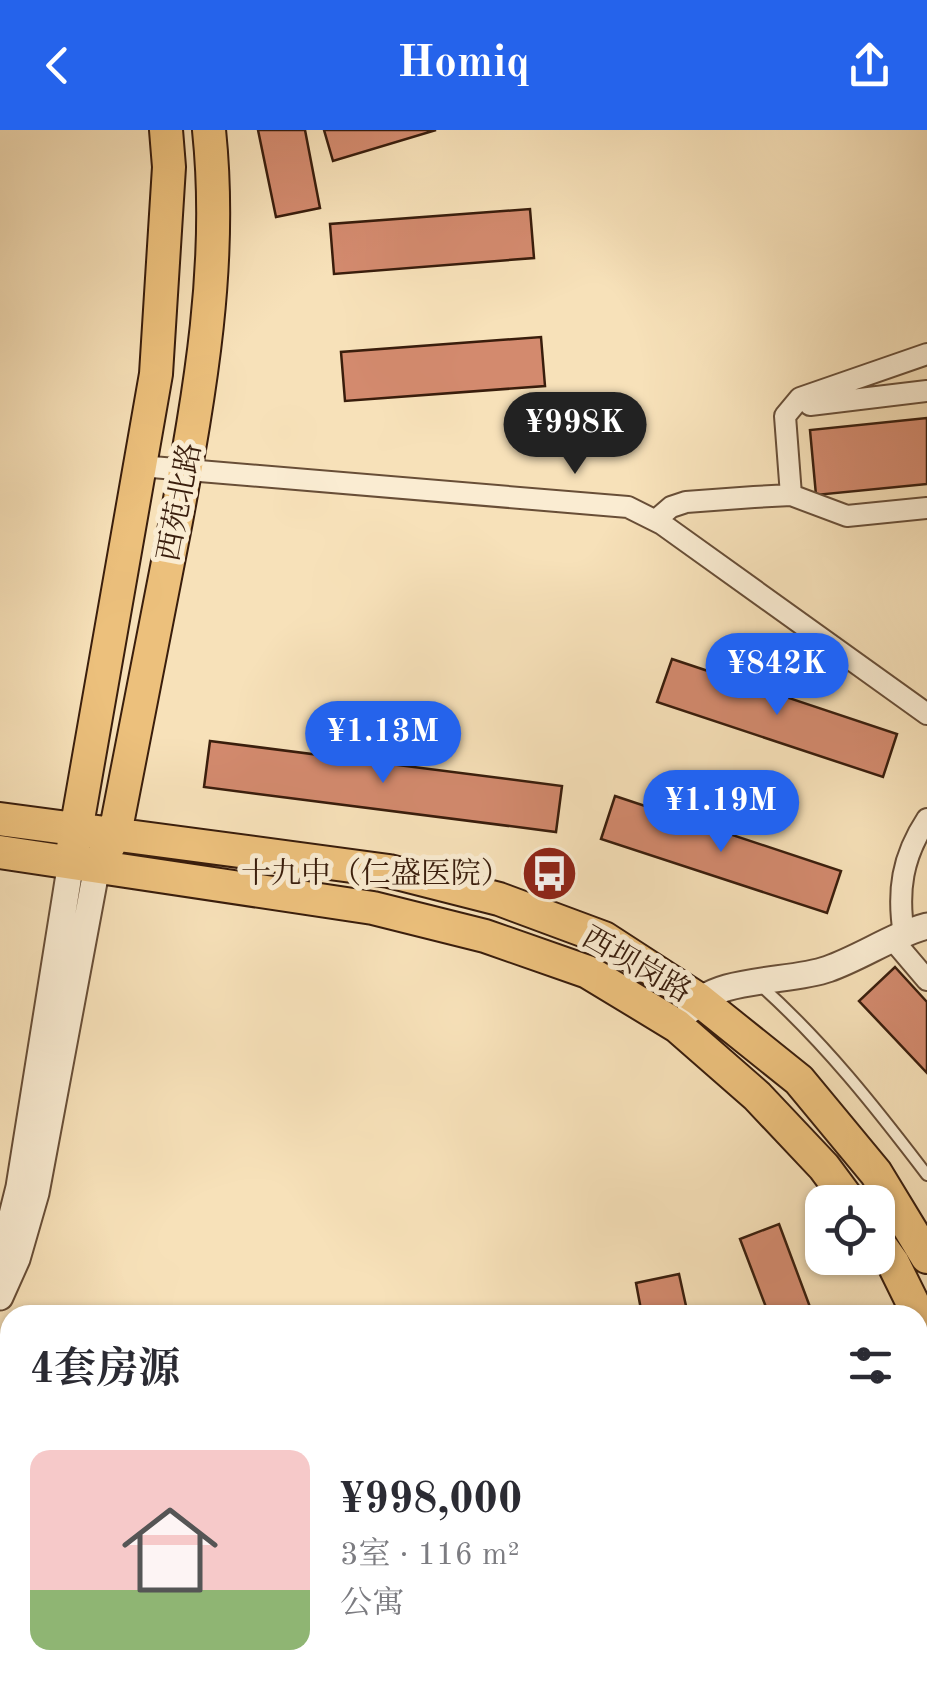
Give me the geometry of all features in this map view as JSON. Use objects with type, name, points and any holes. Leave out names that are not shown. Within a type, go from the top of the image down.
[{"type":"main road","name":"西苑北路","points":[[84,864],[77,829],[156,374],[169,167],[166,130]]},
{"type":"main road","name":"西苑北路","points":[[84,864],[115,834],[201,389],[212,286],[214,179],[209,130]]},
{"type":"main road","name":"西坝岗路","points":[[0,820],[389,870],[499,899],[604,938],[698,999],[799,1080],[876,1173],[927,1257]]},
{"type":"main road","name":"西坝岗路","points":[[0,852],[373,908],[485,936],[588,972],[678,1026],[757,1096],[837,1185]]},
{"type":"main road","points":[[895,1267],[914,1305]]},
{"type":"street","points":[[791,495],[785,416],[800,398],[927,354]]},
{"type":"street","points":[[794,406],[927,391]]},
{"type":"street","points":[[140,466],[628,507],[656,520],[927,714]]},
{"type":"street","points":[[656,520],[686,502],[791,495],[847,516],[927,508]]},
{"type":"street","points":[[927,820],[913,840],[901,875],[900,906],[927,980]]},
{"type":"street","points":[[0,1259],[19,1187],[84,864]]},
{"type":"street","points":[[0,1297],[18,1259],[36,1193],[84,864]]},
{"type":"street","points":[[678,1026],[698,999],[757,982],[825,970],[908,934]]},
{"type":"lane","points":[[757,982],[792,1013],[868,1097],[927,1176]]},
{"type":"building","points":[[258,130],[305,130],[320,208],[276,217]]},
{"type":"building","points":[[324,130],[436,130],[333,161]]},
{"type":"building","points":[[530,209],[534,258],[334,274],[330,224]]},
{"type":"building","points":[[541,337],[545,386],[345,401],[341,352]]},
{"type":"building","points":[[927,418],[927,484],[816,495],[810,430]]},
{"type":"building","points":[[672,659],[897,734],[883,777],[657,702]]},
{"type":"building","points":[[210,741],[562,786],[556,832],[204,787]]},
{"type":"building","points":[[615,796],[841,871],[827,913],[601,839]]},
{"type":"building","points":[[895,967],[927,1002],[927,1073],[859,1001]]},
{"type":"building","points":[[779,1224],[809,1305],[765,1305],[740,1239]]},
{"type":"building","points":[[679,1274],[686,1305],[640,1305],[636,1283]]},
{"type":"place","name":"十九中（仁盛医院）","points":[[550,873]]}]
